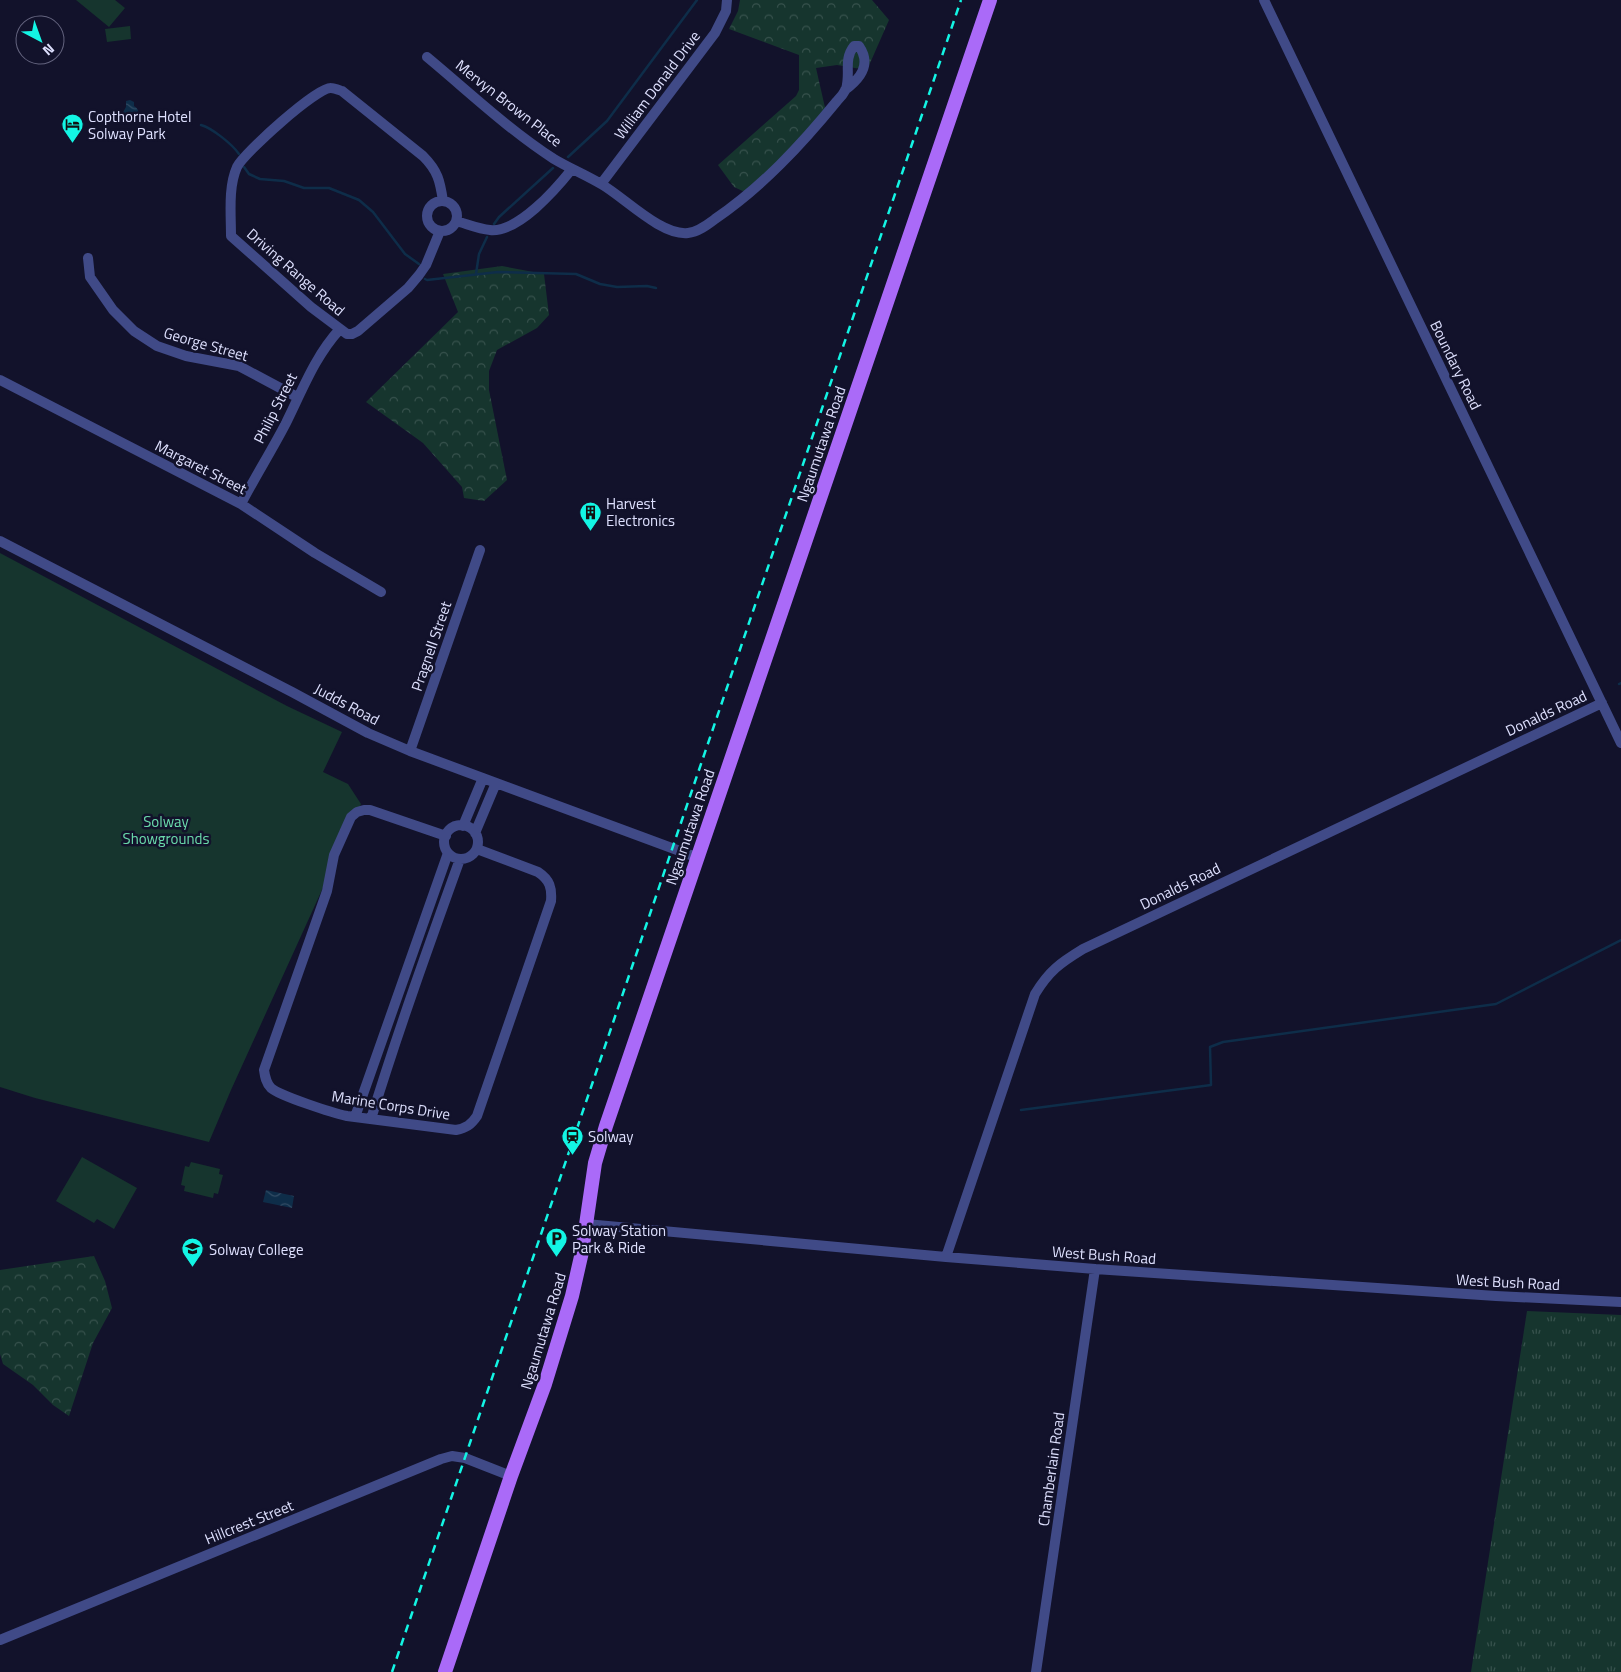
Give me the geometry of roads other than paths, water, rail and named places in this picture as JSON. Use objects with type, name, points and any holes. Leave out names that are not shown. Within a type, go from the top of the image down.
[{"type":"main road","name":"Ngaumutawa Road","points":[[445,1672],[511,1476],[545,1384],[572,1296],[596,1163],[606,1126],[696,857],[990,0]]},
{"type":"street","name":"William Donald Drive","points":[[601,184],[715,33],[726,11],[727,0]]},
{"type":"street","name":"Boundary Road","points":[[1264,0],[1621,743]]},
{"type":"street","name":"Mervyn Brown Place","points":[[427,57],[530,142],[572,169],[601,184],[664,228],[677,233],[690,233],[700,229],[735,206],[775,171],[846,90]]},
{"type":"street","name":"Driving Range Road","points":[[440,231],[426,266],[408,288],[358,331],[347,334],[271,273],[231,236],[232,184],[238,165],[267,135],[320,91],[331,88],[342,91],[423,156],[437,174],[443,201],[451,204],[454,208],[457,216],[456,221]]},
{"type":"street","points":[[443,201],[433,204],[427,212],[428,222],[431,227],[440,231],[450,229],[456,221],[492,231],[509,226],[528,214],[554,191],[572,169]]},
{"type":"street","name":"George Street","points":[[88,258],[90,277],[113,310],[134,330],[157,346],[186,356],[239,366],[297,397]]},
{"type":"street","name":"Philip Street","points":[[241,504],[286,422],[297,397],[329,341],[340,329]]},
{"type":"street","name":"Margaret Street","points":[[0,380],[241,504],[315,553],[381,592]]},
{"type":"street","name":"Judds Road","points":[[0,541],[368,733],[410,751],[696,857]]},
{"type":"street","name":"Pragnell Street","points":[[410,751],[480,550]]},
{"type":"street","name":"Donalds Road","points":[[946,1258],[1035,994],[1045,977],[1061,962],[1083,949],[1281,854],[1602,703]]},
{"type":"street","points":[[463,826],[483,778]]},
{"type":"street","points":[[475,833],[496,783]]},
{"type":"street","name":"Marine Corps Drive","points":[[446,836],[370,810],[357,812],[351,817],[334,855],[326,891],[264,1070],[266,1079],[273,1090],[334,1113],[456,1130],[465,1128],[477,1116],[551,901],[552,890],[545,877],[538,872],[477,848]]},
{"type":"street","points":[[463,826],[469,827],[475,833],[478,840],[477,848],[468,858],[460,859],[452,856],[445,848],[446,836],[453,828],[463,826]]},
{"type":"street","points":[[356,1117],[448,852]]},
{"type":"street","points":[[372,1119],[386,1072],[460,859]]},
{"type":"street","points":[[419,933],[432,937]]},
{"type":"street","points":[[396,1000],[409,1005]]},
{"type":"street","points":[[374,1068],[386,1072]]},
{"type":"street","name":"West Bush Road","points":[[586,1224],[1095,1270],[1496,1296],[1621,1302]]},
{"type":"street","name":"Chamberlain Road","points":[[1036,1672],[1095,1270]]},
{"type":"street","name":"Hillcrest Street","points":[[0,1640],[441,1459],[452,1456],[465,1458],[511,1476]]},
{"type":"water","points":[[126,101],[134,102],[134,106],[139,112],[139,118],[130,123],[125,121],[122,114],[126,107]]},
{"type":"water","points":[[266,1190],[294,1196],[292,1208],[263,1202]]},
{"type":"waterway","points":[[568,157],[607,121],[697,0]]},
{"type":"waterway","points":[[201,125],[222,137],[239,154]]},
{"type":"waterway","points":[[244,167],[249,174],[260,179],[284,181],[304,188],[329,188],[359,200],[373,212],[405,254],[419,264]]},
{"type":"waterway","points":[[494,224],[499,217],[553,168]]},
{"type":"waterway","points":[[476,274],[479,254],[487,237]]},
{"type":"waterway","points":[[425,279],[498,272],[576,274],[600,284],[617,287],[647,286],[656,288]]},
{"type":"waterway","points":[[1021,1110],[1211,1085],[1210,1047],[1223,1042],[1496,1004],[1621,940]]},
{"type":"railway","points":[[392,1672],[961,0]]},
{"type":"place","name":"Copthorne Hotel Solway Park","points":[[72,144]]},
{"type":"place","name":"Harvest Electronics","points":[[590,531]]},
{"type":"place","name":"Solway","points":[[572,1155]]},
{"type":"place","name":"Solway Station Park & Ride","points":[[556,1258]]},
{"type":"place","name":"Solway College","points":[[193,1268]]},
{"type":"park label","name":"Solway Showgrounds","points":[[166,830]]}]
